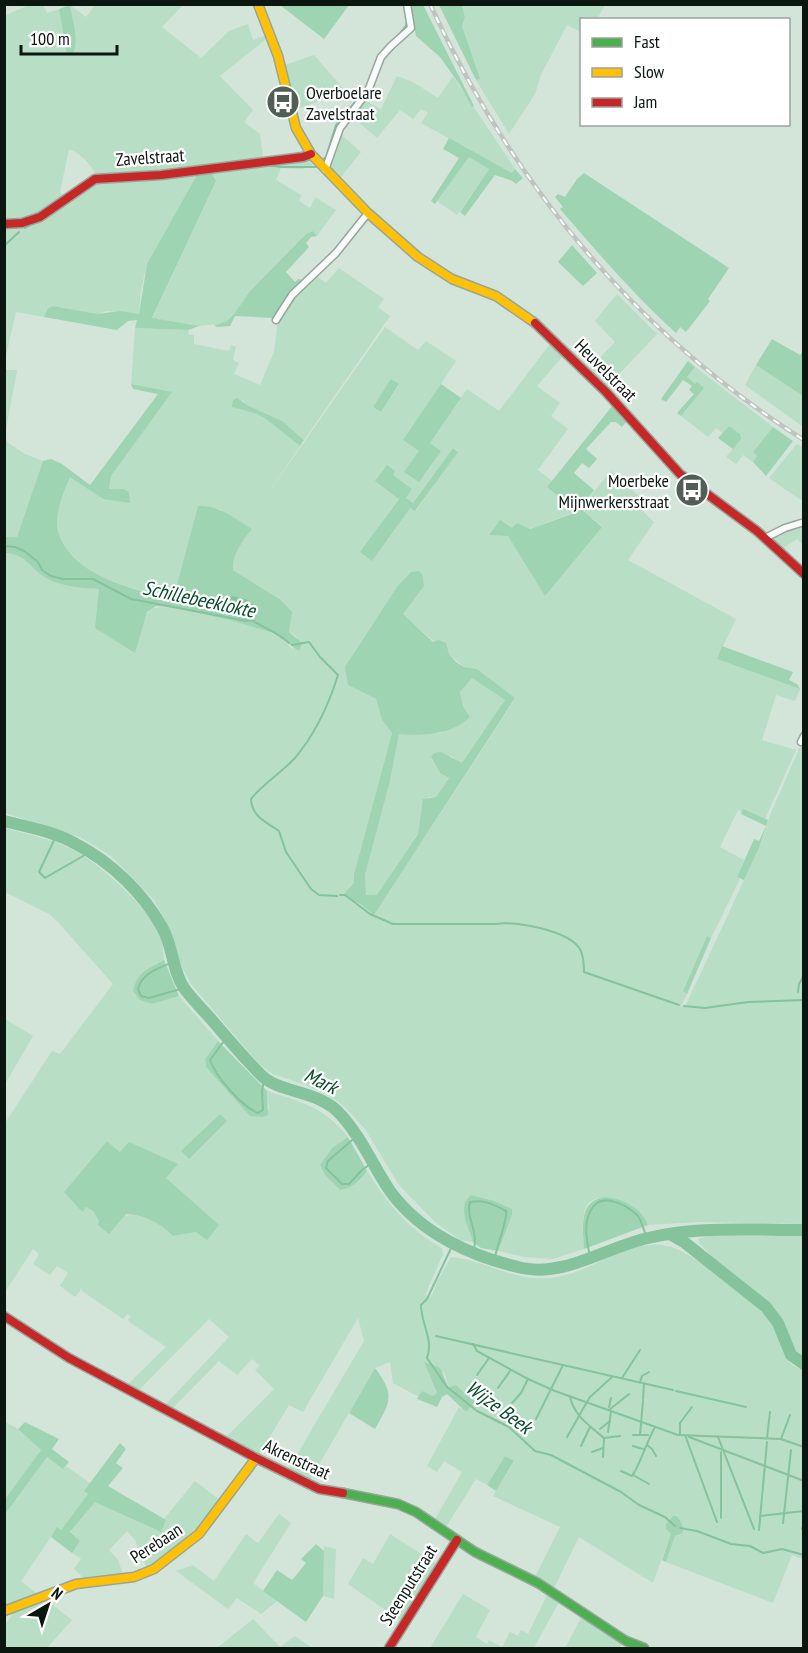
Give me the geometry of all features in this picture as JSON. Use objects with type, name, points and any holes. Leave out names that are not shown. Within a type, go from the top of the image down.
[{"type":"street","name":"Heuvelstraat","points":[[258,4],[278,56],[296,128],[311,154],[322,167],[368,213],[418,257],[452,279],[496,296],[530,318],[606,392],[680,474],[765,538],[804,574]]},
{"type":"street","points":[[322,167],[340,128],[368,91],[381,57],[411,28],[407,4]]},
{"type":"street","name":"Zavelstraat","points":[[4,224],[22,224],[40,217],[95,178],[161,175],[303,157],[311,154]]},
{"type":"street","points":[[276,320],[292,296],[336,253],[368,213]]},
{"type":"street","points":[[765,538],[801,523]]},
{"type":"street","name":"Akrenstraat","points":[[4,1316],[69,1358],[319,1489],[398,1504],[433,1522],[476,1552],[538,1583],[626,1641],[644,1648]]},
{"type":"street","name":"Perebaan","points":[[4,1611],[76,1584],[134,1577],[154,1569],[199,1534],[256,1458]]},
{"type":"street","name":"Steenputstraat","points":[[389,1648],[457,1540]]},
{"type":"shaded area","points":[[29,5],[43,5],[47,13],[59,9],[67,56],[72,55],[76,44],[70,5],[86,17],[95,5],[183,5],[162,27],[201,58],[229,31],[248,24],[253,40],[264,36],[266,39],[220,76],[253,110],[244,122],[260,134],[263,157],[161,172],[97,176],[78,153],[69,149],[60,192],[64,197],[36,214],[22,219],[5,220],[4,16]]},
{"type":"shaded area","points":[[70,5],[76,44],[72,55],[67,56],[59,9]]},
{"type":"shaded area","points":[[280,5],[349,5],[324,39]]},
{"type":"shaded area","points":[[410,5],[423,5],[474,106],[472,107],[440,57],[416,36]]},
{"type":"shaded area","points":[[439,5],[462,5],[465,17],[462,26],[480,79],[476,80]]},
{"type":"shaded area","points":[[462,5],[605,5],[598,18],[580,18],[580,32],[567,25],[541,75],[535,94],[509,134],[476,80],[479,79],[462,26],[465,17]]},
{"type":"shaded area","points":[[314,55],[346,92],[297,109],[285,65]]},
{"type":"shaded area","points":[[397,76],[413,82],[438,98],[453,76],[515,169],[512,173],[421,123],[428,113],[421,109],[413,119],[400,110],[377,138],[350,115],[364,100],[381,109]]},
{"type":"shaded area","points":[[339,133],[361,152],[340,178],[331,170]]},
{"type":"shaded area","points":[[449,138],[512,173],[515,169],[523,178],[516,184],[495,175],[465,216],[460,212],[489,169],[469,157],[435,204],[431,201],[459,158],[443,149]]},
{"type":"shaded area","points":[[469,157],[489,169],[457,215],[437,201]]},
{"type":"shaded area","points":[[309,160],[313,165],[302,169],[281,168],[276,180],[301,195],[299,201],[310,208],[315,197],[336,210],[317,236],[313,231],[306,234],[250,291],[226,323],[199,326],[152,319],[216,181],[211,172]]},
{"type":"shaded area","points":[[211,172],[216,181],[152,318],[199,326],[188,330],[135,328],[137,320],[128,321],[117,330],[44,317],[48,308],[53,306],[98,314],[120,311],[139,314],[147,264],[198,173]]},
{"type":"shaded area","points":[[198,173],[147,264],[141,290],[139,314],[107,311],[98,314],[53,306],[48,308],[44,317],[16,312],[5,360],[5,226],[19,227],[42,219],[85,189],[104,181],[157,180]]},
{"type":"shaded area","points":[[584,173],[729,268],[708,299],[710,301],[686,332],[680,327],[676,333],[660,319],[560,209],[563,207],[555,197],[558,194],[565,197]]},
{"type":"shaded area","points":[[313,231],[317,236],[311,237],[306,243],[309,247],[286,272],[295,282],[298,279],[304,280],[311,272],[314,274],[274,318],[235,316],[230,326],[217,327],[214,325],[226,322],[250,291],[306,234]]},
{"type":"shaded area","points":[[572,245],[597,273],[583,286],[558,262]]},
{"type":"shaded area","points":[[339,268],[384,299],[378,307],[390,316],[304,440],[282,421],[249,406],[242,400],[238,409],[266,419],[300,446],[264,499],[385,327],[418,350],[426,341],[456,361],[404,440],[419,451],[440,450],[430,443],[467,389],[499,411],[550,344],[563,356],[537,386],[560,403],[551,416],[568,429],[538,470],[552,481],[548,487],[577,511],[529,529],[517,523],[508,536],[545,595],[602,526],[580,508],[611,471],[642,499],[636,505],[654,522],[628,560],[736,619],[717,659],[800,689],[795,701],[776,695],[762,740],[796,750],[765,819],[738,810],[720,847],[744,860],[737,877],[740,879],[711,938],[707,936],[683,991],[687,994],[681,1006],[685,1007],[759,848],[770,815],[803,740],[803,1224],[698,1222],[648,1225],[629,1206],[609,1198],[600,1198],[592,1201],[584,1211],[584,1249],[553,1259],[525,1257],[498,1251],[512,1215],[469,1228],[473,1242],[460,1240],[435,1222],[399,1185],[365,1129],[344,1106],[328,1095],[306,1085],[273,1074],[258,1063],[191,984],[178,960],[170,929],[154,900],[111,856],[80,837],[5,813],[4,370],[17,370],[5,435],[7,442],[25,454],[43,461],[10,553],[54,582],[73,587],[99,589],[134,653],[147,613],[158,608],[189,610],[246,624],[274,634],[293,649],[297,637],[289,632],[291,612],[281,600],[233,570],[236,553],[252,529],[219,509],[198,507],[174,600],[106,579],[90,570],[76,560],[65,547],[58,531],[57,517],[70,476],[103,499],[123,489],[109,489],[111,476],[171,393],[131,384],[135,328],[188,330],[189,335],[194,335],[194,344],[229,351],[231,345],[236,347],[233,360],[239,363],[234,374],[260,385],[274,352],[278,319],[274,318],[314,274],[326,283]],"holes":[[[392,380],[399,385],[381,412],[373,407]],[[453,448],[458,451],[416,511],[410,508],[361,552],[399,498],[387,465],[393,475],[412,489],[406,498],[413,503]],[[423,577],[424,586],[402,614],[464,667],[477,669],[515,699],[374,915],[362,905],[343,895],[354,883],[354,874],[392,733],[382,720],[376,699],[348,685]]]},
{"type":"shaded area","points":[[617,294],[657,334],[608,386],[590,368],[615,342],[595,321]]},
{"type":"shaded area","points":[[772,339],[800,355],[803,351],[803,396],[756,365]]},
{"type":"shaded area","points":[[688,361],[695,367],[687,377],[704,388],[681,416],[677,413],[694,394],[689,390],[692,386],[683,380],[666,402],[661,399]]},
{"type":"shaded area","points":[[756,365],[803,396],[802,426],[745,385]]},
{"type":"shaded area","points":[[695,367],[773,427],[753,452],[757,456],[753,462],[743,455],[736,464],[726,457],[741,439],[729,426],[723,433],[716,428],[708,437],[681,416],[704,388],[695,385],[687,377]]},
{"type":"shaded area","points":[[391,379],[399,384],[381,412],[373,407]]},
{"type":"shaded area","points":[[131,384],[172,392],[111,476],[109,489],[123,489],[129,492],[130,503],[103,499],[70,477],[57,518],[58,531],[65,547],[76,560],[106,579],[173,600],[198,506],[220,510],[252,529],[236,553],[233,570],[281,600],[292,612],[289,632],[302,643],[299,651],[273,633],[230,620],[177,608],[156,606],[147,612],[135,653],[95,628],[99,589],[73,587],[54,582],[42,576],[18,556],[5,553],[4,537],[17,537],[43,461],[51,459],[62,464],[90,485],[158,394],[133,389]]},
{"type":"shaded area","points":[[441,384],[461,398],[430,443],[441,451],[419,482],[404,472],[419,451],[403,440]]},
{"type":"shaded area","points":[[237,398],[282,421],[304,440],[300,446],[266,419],[232,407],[233,400]]},
{"type":"shaded area","points":[[613,405],[628,420],[622,427],[616,422],[611,422],[586,449],[597,459],[589,468],[582,463],[574,473],[594,490],[580,508],[602,527],[545,596],[508,536],[489,535],[500,520],[512,528],[517,523],[530,529],[577,512],[547,487]]},
{"type":"shaded area","points":[[729,426],[740,434],[741,439],[733,449],[718,438]]},
{"type":"shaded area","points":[[773,427],[793,441],[766,476],[753,462],[757,456],[753,452]]},
{"type":"shaded area","points":[[797,444],[803,447],[803,497],[801,500],[769,478]]},
{"type":"shaded area","points":[[453,448],[458,452],[415,511],[410,508],[372,561],[360,552],[399,499],[375,481],[387,465],[395,471],[393,475],[412,489],[406,498],[413,503]]},
{"type":"shaded area","points":[[803,525],[803,545],[797,539],[783,548],[772,538]]},
{"type":"shaded area","points":[[419,571],[423,576],[424,586],[403,614],[433,642],[439,640],[446,643],[449,654],[456,662],[464,667],[477,669],[515,698],[374,915],[362,905],[343,895],[354,883],[354,874],[392,733],[382,720],[376,699],[348,685],[345,667],[397,587],[411,572]],"holes":[[[472,678],[505,700],[462,763],[441,752],[434,753],[431,757],[440,773],[449,778],[436,797],[423,799],[418,834],[377,895],[366,895],[365,875],[390,781],[399,734],[436,733],[455,728],[463,723],[470,717],[463,706],[460,692]]]},
{"type":"shaded area","points":[[232,596],[250,602],[254,607],[252,613],[242,614],[228,608],[226,606]]},
{"type":"shaded area","points":[[722,646],[793,672],[789,680],[797,684],[800,689],[717,659]]},
{"type":"shaded area","points":[[471,677],[505,700],[462,764],[451,756],[431,758],[440,773],[449,778],[436,797],[428,797],[421,810],[418,833],[377,896],[366,895],[365,875],[390,781],[399,734],[441,733],[470,717],[463,706],[460,692]]},
{"type":"shaded area","points":[[743,809],[768,820],[759,848],[744,880],[737,877],[754,839],[759,841],[766,826],[741,814]]},
{"type":"shaded area","points":[[5,828],[72,849],[94,864],[133,898],[153,922],[159,932],[162,946],[164,960],[154,965],[152,1004],[179,996],[218,1041],[205,1059],[206,1067],[250,1115],[262,1117],[269,1108],[267,1091],[312,1107],[330,1118],[339,1127],[348,1137],[332,1148],[320,1165],[325,1175],[340,1190],[359,1182],[367,1171],[400,1215],[419,1233],[442,1248],[443,1254],[425,1295],[431,1297],[451,1257],[465,1259],[516,1275],[543,1278],[573,1273],[633,1248],[664,1245],[679,1250],[701,1263],[755,1305],[772,1323],[789,1362],[803,1370],[803,1559],[792,1555],[773,1603],[666,1562],[675,1536],[678,1534],[678,1516],[669,1519],[671,1534],[653,1583],[579,1537],[554,1588],[535,1577],[560,1527],[493,1496],[514,1462],[505,1456],[487,1485],[476,1479],[446,1527],[435,1519],[462,1472],[444,1461],[437,1472],[427,1466],[459,1407],[466,1412],[475,1402],[456,1385],[449,1387],[444,1372],[424,1362],[437,1393],[433,1396],[422,1391],[419,1397],[393,1383],[390,1362],[375,1368],[310,1480],[288,1470],[364,1341],[358,1318],[303,1412],[289,1405],[258,1456],[226,1437],[274,1389],[255,1370],[260,1366],[252,1359],[237,1375],[219,1361],[172,1409],[165,1405],[229,1337],[209,1319],[138,1391],[127,1385],[166,1347],[131,1323],[128,1320],[131,1317],[128,1314],[123,1319],[82,1291],[82,1288],[75,1297],[60,1286],[68,1273],[57,1266],[50,1275],[33,1264],[39,1254],[33,1249],[5,1292],[5,1123],[52,1051],[60,1054],[113,984],[49,914],[5,892]],"holes":[[[107,1141],[120,1152],[177,1164],[166,1178],[196,1232],[173,1236],[147,1218],[131,1215],[99,1221],[93,1211],[86,1207],[81,1211],[64,1192]]]},
{"type":"shaded area","points":[[707,936],[711,938],[687,994],[683,991]]},
{"type":"shaded area","points":[[164,960],[179,996],[152,1004],[140,1000],[133,991],[138,979],[144,971]]},
{"type":"shaded area","points":[[5,1019],[33,1036],[5,1084]]},
{"type":"shaded area","points":[[218,1041],[267,1091],[268,1115],[250,1116],[206,1067],[205,1059]]},
{"type":"shaded area","points":[[220,1114],[227,1121],[189,1159],[181,1151]]},
{"type":"shaded area","points":[[348,1137],[367,1171],[356,1183],[340,1190],[325,1175],[320,1165],[332,1148]]},
{"type":"shaded area","points":[[107,1141],[120,1152],[129,1142],[178,1164],[166,1178],[219,1225],[207,1240],[196,1232],[173,1236],[151,1220],[126,1214],[109,1234],[98,1225],[99,1221],[93,1211],[86,1207],[82,1212],[64,1192]]},
{"type":"shaded area","points":[[471,1195],[512,1209],[512,1215],[498,1251],[481,1248],[473,1242],[464,1211],[464,1205]]},
{"type":"shaded area","points":[[606,1197],[619,1200],[637,1209],[648,1225],[584,1249],[583,1224],[586,1209],[597,1199]]},
{"type":"shaded area","points":[[804,1235],[803,1358],[792,1346],[776,1312],[713,1261],[698,1239],[708,1236]]},
{"type":"shaded area","points":[[424,1362],[440,1368],[449,1387],[456,1385],[475,1402],[466,1412],[447,1394],[442,1397],[437,1407],[417,1399],[422,1391],[433,1396],[437,1393]]},
{"type":"shaded area","points":[[375,1368],[386,1385],[388,1398],[385,1411],[375,1429],[349,1413]]},
{"type":"shaded area","points":[[4,1421],[18,1429],[41,1450],[5,1499]]},
{"type":"shaded area","points":[[25,1422],[59,1439],[52,1449],[69,1462],[63,1469],[47,1457],[5,1514],[5,1499],[41,1450],[18,1429]]},
{"type":"shaded area","points":[[120,1443],[126,1449],[116,1463],[123,1468],[108,1486],[166,1520],[161,1532],[95,1502],[70,1532],[80,1541],[72,1553],[51,1537],[57,1527],[61,1530],[88,1494],[84,1491]]},
{"type":"shaded area","points":[[505,1456],[514,1461],[496,1491],[487,1485]]},
{"type":"shaded area","points":[[47,1457],[63,1469],[66,1466],[90,1483],[84,1491],[88,1494],[61,1530],[57,1528],[21,1581],[41,1597],[5,1610],[4,1514]]},
{"type":"shaded area","points":[[195,1481],[221,1501],[201,1527],[148,1570],[135,1540],[127,1531],[109,1550],[118,1560],[124,1577],[86,1580],[74,1569],[81,1559],[72,1553],[80,1541],[70,1533],[95,1501],[160,1532],[166,1521],[164,1519]]},
{"type":"shaded area","points":[[279,1514],[291,1523],[253,1583],[277,1601],[261,1614],[237,1598],[228,1609],[176,1571],[193,1565],[214,1581],[246,1534],[258,1543]]},
{"type":"shaded area","points":[[673,1516],[677,1516],[682,1524],[683,1533],[675,1536],[666,1562],[662,1560],[671,1534],[666,1529],[666,1524]]},
{"type":"shaded area","points":[[390,1534],[437,1564],[401,1621],[348,1584],[363,1558],[373,1564]]},
{"type":"shaded area","points":[[316,1544],[324,1551],[323,1596],[306,1622],[263,1591],[277,1570],[292,1580],[306,1563],[301,1559]]},
{"type":"shaded area","points":[[324,1546],[336,1549],[334,1599],[323,1596]]},
{"type":"shaded area","points":[[463,1594],[490,1610],[476,1637],[487,1644],[489,1640],[502,1647],[510,1632],[518,1636],[521,1630],[528,1634],[547,1595],[559,1602],[534,1648],[430,1648]]},
{"type":"shaded area","points":[[45,1599],[72,1620],[47,1648],[5,1648],[5,1625],[11,1617],[10,1613]]},
{"type":"shaded area","points":[[582,1616],[622,1644],[619,1648],[565,1648]]},
{"type":"shaded area","points":[[253,1619],[280,1647],[295,1636],[312,1648],[217,1648]]},
{"type":"waterway","points":[[401,32],[407,21]]},
{"type":"waterway","points":[[323,160],[336,125],[356,101]]},
{"type":"waterway","points":[[268,165],[316,167]]},
{"type":"waterway","points":[[150,180],[159,179]]},
{"type":"waterway","points":[[25,228],[34,223]]},
{"type":"waterway","points":[[4,246],[19,232]]},
{"type":"waterway","name":"Schillebeeklokte","points":[[4,546],[24,551],[51,576],[63,579],[93,579],[131,599],[247,621],[252,620],[289,643]]},
{"type":"waterway","name":"Schillebeeklokte","points":[[292,645],[309,642],[338,675],[326,708],[309,739],[295,758],[251,799],[252,805],[260,818],[279,831],[286,852],[311,889],[319,895],[337,896]]},
{"type":"waterway","name":"Mark","points":[[4,821],[41,830],[68,840],[89,851],[125,879],[162,927],[177,974],[184,988],[241,1054],[269,1081],[322,1101],[341,1115],[355,1133],[390,1191],[417,1220],[449,1242],[504,1263],[538,1270],[570,1265],[633,1242],[667,1234],[725,1230],[804,1230]]},
{"type":"waterway","points":[[56,836],[39,872],[45,878],[90,852]]},
{"type":"waterway","name":"Schillebeeklokte","points":[[340,895],[345,895],[370,914],[393,924],[505,923],[528,925],[554,932],[565,937],[580,949],[584,972],[679,1005]]},
{"type":"waterway","points":[[173,962],[147,975],[138,989],[141,996],[149,998],[184,988]]},
{"type":"waterway","points":[[798,992],[804,975]]},
{"type":"waterway","name":"Schillebeeklokte","points":[[684,1006],[705,1008],[748,1002],[804,1000]]},
{"type":"waterway","points":[[227,1037],[210,1060],[230,1090],[244,1104],[258,1113],[263,1110],[264,1078]]},
{"type":"waterway","points":[[358,1135],[328,1161],[326,1168],[342,1184],[349,1184],[363,1169],[374,1162]]},
{"type":"waterway","points":[[590,1257],[586,1231],[587,1218],[593,1207],[603,1201],[616,1202],[634,1212],[647,1238]]},
{"type":"waterway","points":[[473,1253],[475,1238],[469,1214],[470,1202],[489,1203],[506,1211],[494,1261]]},
{"type":"waterway","name":"Mark","points":[[670,1234],[684,1242],[766,1307],[778,1323],[791,1355],[804,1364]]},
{"type":"waterway","name":"Wijze Beek","points":[[453,1244],[427,1299],[421,1305],[429,1345],[427,1358],[447,1387],[477,1411],[509,1427],[535,1451],[551,1455],[621,1492],[639,1505],[665,1517],[675,1526]]},
{"type":"waterway","points":[[436,1336],[673,1390]]},
{"type":"waterway","points":[[473,1344],[477,1351],[555,1391],[678,1435],[781,1439],[804,1447]]},
{"type":"waterway","points":[[622,1378],[640,1350]]},
{"type":"waterway","points":[[477,1375],[489,1358]]},
{"type":"waterway","points":[[536,1419],[563,1365]]},
{"type":"waterway","points":[[498,1388],[510,1371]]},
{"type":"waterway","points":[[640,1382],[642,1376],[649,1372]]},
{"type":"waterway","points":[[601,1387],[612,1377]]},
{"type":"waterway","points":[[512,1403],[521,1393],[528,1379]]},
{"type":"waterway","points":[[643,1399],[644,1384]]},
{"type":"waterway","points":[[580,1414],[590,1397],[600,1388]]},
{"type":"waterway","points":[[676,1391],[746,1407]]},
{"type":"waterway","points":[[609,1410],[629,1394]]},
{"type":"waterway","points":[[570,1396],[578,1414],[604,1438],[620,1436]]},
{"type":"waterway","points":[[609,1407],[611,1398]]},
{"type":"waterway","points":[[640,1435],[643,1401]]},
{"type":"waterway","points":[[680,1435],[680,1423],[692,1407]]},
{"type":"waterway","points":[[608,1432],[611,1412]]},
{"type":"waterway","points":[[767,1438],[770,1412]]},
{"type":"waterway","points":[[781,1439],[790,1415]]},
{"type":"waterway","points":[[567,1437],[579,1416]]},
{"type":"waterway","points":[[600,1429],[610,1421]]},
{"type":"waterway","points":[[581,1446],[590,1427]]},
{"type":"waterway","points":[[621,1471],[632,1476],[655,1427]]},
{"type":"waterway","points":[[633,1435],[648,1435]]},
{"type":"waterway","points":[[685,1435],[717,1522]]},
{"type":"waterway","points":[[689,1437],[804,1481]]},
{"type":"waterway","points":[[718,1437],[754,1529]]},
{"type":"waterway","points":[[603,1457],[604,1438]]},
{"type":"waterway","points":[[759,1530],[767,1442]]},
{"type":"waterway","points":[[647,1445],[656,1456]]},
{"type":"waterway","points":[[633,1446],[643,1449]]},
{"type":"waterway","points":[[592,1452],[603,1448]]},
{"type":"waterway","points":[[783,1523],[791,1450]]},
{"type":"waterway","points":[[721,1452],[721,1518]]},
{"type":"waterway","points":[[633,1475],[649,1484]]},
{"type":"waterway","points":[[760,1516],[804,1511]]},
{"type":"waterway","points":[[802,1529],[804,1522]]},
{"type":"waterway","name":"Wijze Beek","points":[[680,1528],[697,1531],[731,1544],[750,1546],[763,1553],[782,1549],[804,1555]]},
{"type":"railway","points":[[430,4],[463,70],[500,133],[540,193],[585,250],[633,303],[686,352],[743,398],[804,440]]},
{"type":"traffic: fast","points":[[343,1493],[398,1504],[416,1512],[475,1552],[538,1583],[626,1641],[644,1648]]},
{"type":"traffic: slow","points":[[258,4],[278,56],[296,128],[311,154],[368,213],[418,257],[452,279],[496,296],[535,323]]},
{"type":"traffic: slow","points":[[4,1611],[76,1584],[134,1577],[154,1569],[199,1534],[256,1458]]},
{"type":"traffic: jam","points":[[4,224],[22,223],[40,217],[95,179],[161,175],[303,157],[311,154]]},
{"type":"traffic: jam","points":[[535,323],[606,392],[680,474],[757,531],[804,574]]},
{"type":"traffic: jam","points":[[4,1316],[69,1358],[256,1458],[319,1489],[343,1493]]},
{"type":"traffic: jam","points":[[389,1648],[457,1540]]},
{"type":"place","name":"Overboelare Zavelstraat","points":[[283,102]]},
{"type":"place","name":"Moerbeke Mijnwerkersstraat","points":[[692,490]]}]
